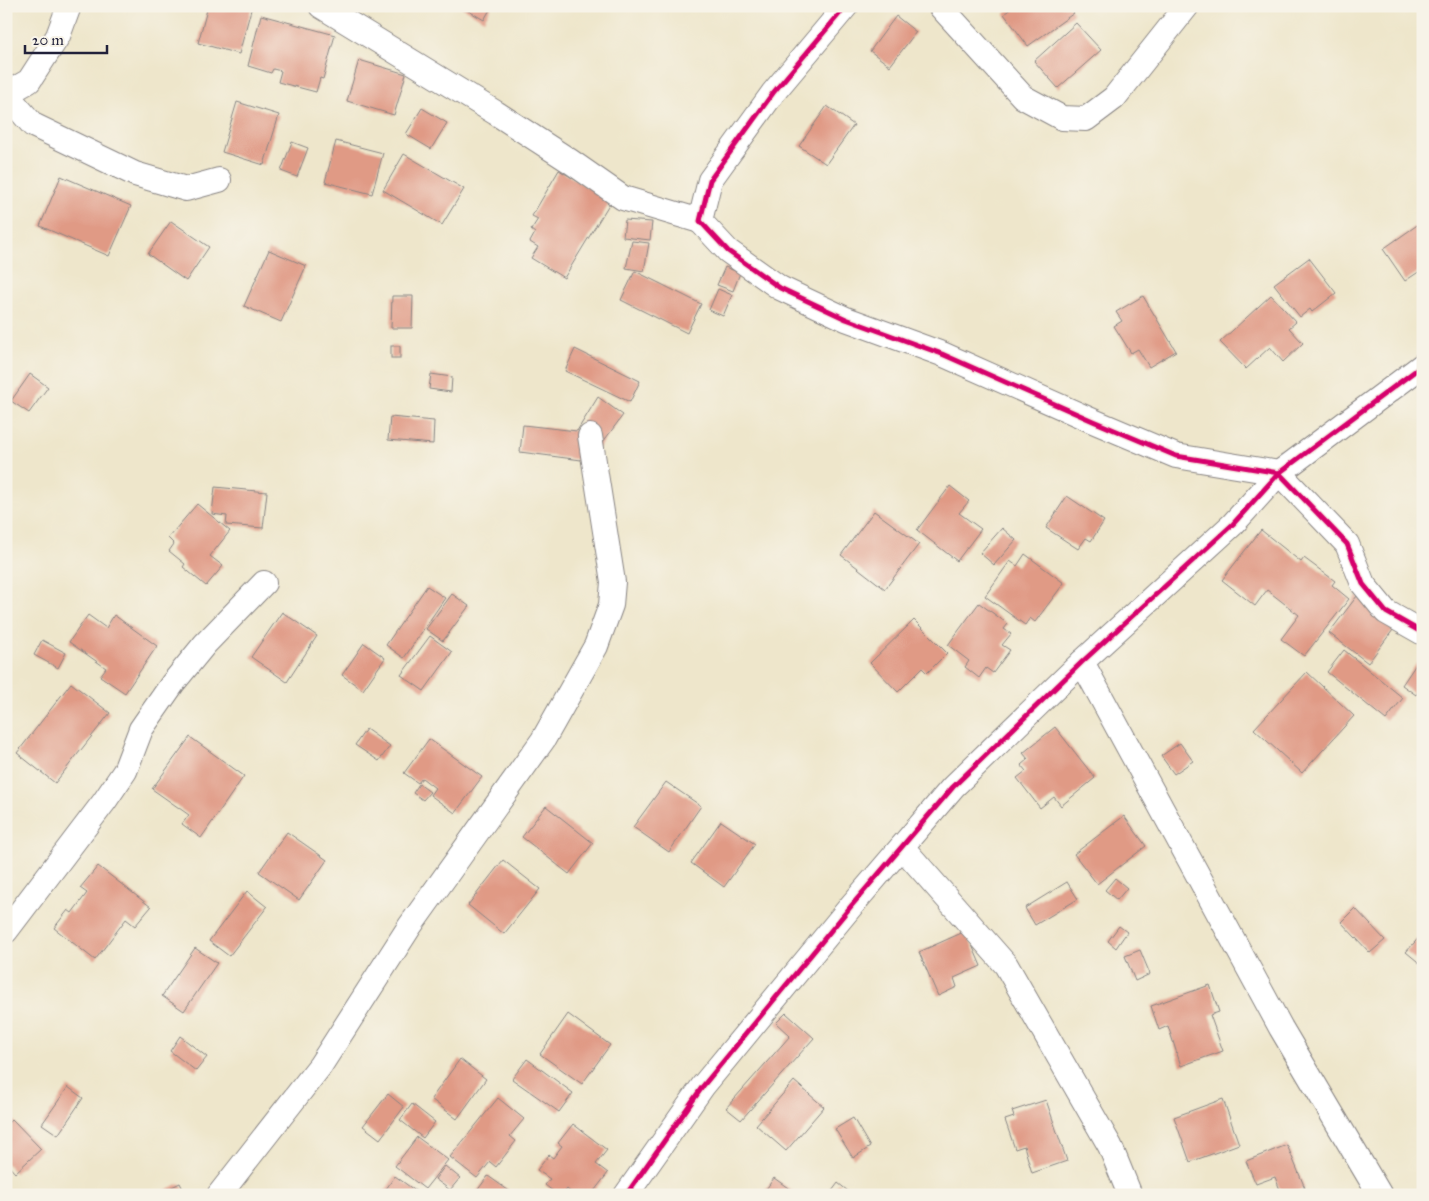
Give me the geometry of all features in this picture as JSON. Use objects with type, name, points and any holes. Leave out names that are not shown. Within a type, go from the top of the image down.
[{"type":"street","points":[[69,6],[58,36],[29,80],[6,94],[33,125],[135,174],[186,189],[219,180]]},
{"type":"street","points":[[321,6],[504,118],[623,198],[700,221],[728,251],[780,288],[846,319],[942,354],[1176,456],[1279,473],[1347,544],[1363,584],[1386,612],[1423,633]]},
{"type":"street","points":[[700,221],[710,180],[773,93],[846,6]]},
{"type":"street","points":[[940,6],[1023,97],[1062,118],[1086,119],[1114,98],[1187,6]]},
{"type":"street","points":[[626,1195],[703,1086],[852,905],[953,787],[1082,662],[1233,524],[1279,473],[1423,365]]},
{"type":"street","points":[[219,1195],[320,1066],[410,926],[543,740],[596,646],[611,606],[612,582],[590,436]]},
{"type":"street","points":[[6,931],[109,794],[124,771],[141,729],[173,683],[204,644],[264,583]]},
{"type":"street","points":[[1082,662],[1277,1020],[1380,1195]]},
{"type":"street","points":[[902,846],[1006,965],[1110,1146],[1130,1195]]},
{"type":"building","points":[[208,6],[252,6],[239,54],[198,43]]},
{"type":"building","points":[[460,6],[492,6],[484,20]]},
{"type":"building","points":[[1014,6],[1069,6],[1074,13],[1028,46],[1004,14]]},
{"type":"building","points":[[261,15],[335,35],[323,79],[320,78],[316,92],[278,82],[281,71],[273,69],[271,73],[248,66]]},
{"type":"building","points":[[896,16],[916,32],[890,66],[870,51]]},
{"type":"building","points":[[1076,23],[1101,50],[1058,88],[1034,61]]},
{"type":"building","points":[[359,60],[406,74],[394,115],[347,101]]},
{"type":"building","points":[[237,102],[279,115],[264,165],[222,152]]},
{"type":"building","points":[[827,106],[854,125],[826,164],[799,146]]},
{"type":"building","points":[[422,108],[447,123],[431,149],[406,134]]},
{"type":"building","points":[[336,141],[383,153],[372,194],[325,182]]},
{"type":"building","points":[[292,142],[308,148],[297,177],[281,171]]},
{"type":"building","points":[[404,154],[464,189],[442,225],[383,190]]},
{"type":"building","points":[[559,170],[611,201],[564,278],[531,258],[538,247],[530,242],[535,233],[531,230],[538,219],[532,216]]},
{"type":"building","points":[[61,176],[131,206],[109,256],[40,226]]},
{"type":"building","points":[[625,220],[652,222],[650,240],[623,237]]},
{"type":"building","points":[[171,221],[209,247],[186,281],[148,254]]},
{"type":"building","points":[[1423,221],[1423,269],[1405,281],[1383,249]]},
{"type":"building","points":[[632,241],[649,243],[644,271],[626,268]]},
{"type":"building","points":[[269,250],[306,266],[281,322],[244,306]]},
{"type":"building","points":[[1309,258],[1336,293],[1312,312],[1310,309],[1300,317],[1274,284]]},
{"type":"building","points":[[725,267],[740,273],[733,291],[717,285]]},
{"type":"building","points":[[635,271],[701,304],[687,333],[621,300]]},
{"type":"building","points":[[718,289],[732,295],[723,316],[709,310]]},
{"type":"building","points":[[1271,295],[1296,322],[1289,328],[1303,343],[1283,362],[1270,347],[1246,369],[1220,342]]},
{"type":"building","points":[[392,296],[413,296],[412,328],[391,328]]},
{"type":"building","points":[[1143,296],[1176,351],[1149,367],[1138,349],[1131,353],[1114,326],[1122,321],[1116,312]]},
{"type":"building","points":[[391,346],[400,346],[400,358],[391,358]]},
{"type":"building","points":[[575,349],[640,381],[630,402],[565,371]]},
{"type":"building","points":[[30,374],[48,387],[29,413],[11,401]]},
{"type":"building","points":[[431,374],[452,377],[451,392],[429,389]]},
{"type":"building","points":[[598,397],[623,415],[589,461],[520,452],[523,425],[577,431]]},
{"type":"building","points":[[390,417],[434,421],[433,444],[388,440]]},
{"type":"building","points":[[950,486],[969,501],[959,513],[981,529],[957,561],[917,530]]},
{"type":"building","points":[[215,487],[267,492],[263,528],[226,525],[227,516],[212,514]]},
{"type":"building","points":[[1067,496],[1104,521],[1091,541],[1086,538],[1078,549],[1046,528]]},
{"type":"building","points":[[197,504],[230,531],[210,556],[223,566],[206,586],[183,567],[185,564],[169,551],[174,544],[168,538]]},
{"type":"building","points":[[874,511],[919,544],[885,589],[841,555]]},
{"type":"building","points":[[1002,528],[1016,540],[994,565],[980,553]]},
{"type":"building","points":[[1261,530],[1301,562],[1304,558],[1335,581],[1332,585],[1349,599],[1304,656],[1281,639],[1299,615],[1267,590],[1255,606],[1222,580]]},
{"type":"building","points":[[1025,554],[1064,583],[1035,622],[1030,618],[1025,625],[985,596],[1010,561],[1017,566]]},
{"type":"building","points":[[427,586],[445,598],[404,658],[386,645]]},
{"type":"building","points":[[452,594],[469,606],[443,641],[426,629]]},
{"type":"building","points":[[1357,596],[1396,626],[1368,663],[1329,633]]},
{"type":"building","points":[[979,603],[1008,624],[1004,629],[1011,634],[1002,645],[1010,650],[993,673],[986,668],[979,678],[965,667],[969,661],[948,645]]},
{"type":"building","points":[[282,612],[317,636],[287,682],[251,657]]},
{"type":"building","points":[[88,615],[106,628],[114,615],[157,646],[125,693],[100,676],[106,668],[69,642]]},
{"type":"building","points":[[914,620],[947,653],[927,673],[922,668],[898,692],[870,663]]},
{"type":"building","points":[[430,636],[452,652],[424,691],[401,675]]},
{"type":"building","points":[[42,640],[66,653],[58,668],[34,655]]},
{"type":"building","points":[[364,643],[385,658],[363,690],[342,675]]},
{"type":"building","points":[[1344,650],[1403,698],[1386,720],[1327,672]]},
{"type":"building","points":[[1423,654],[1423,686],[1416,695],[1402,685]]},
{"type":"building","points":[[1307,672],[1354,716],[1302,773],[1254,729]]},
{"type":"building","points":[[71,683],[110,713],[55,783],[17,753]]},
{"type":"building","points":[[1055,727],[1095,778],[1061,806],[1054,797],[1040,808],[1017,778],[1026,771],[1021,765],[1028,759],[1023,753]]},
{"type":"building","points":[[366,729],[390,746],[379,761],[355,745]]},
{"type":"building","points":[[190,737],[244,776],[201,838],[182,824],[189,815],[152,789]]},
{"type":"building","points":[[429,739],[482,777],[455,813],[430,795],[435,788],[422,778],[418,783],[404,773]]},
{"type":"building","points":[[1180,743],[1193,761],[1174,774],[1161,756]]},
{"type":"building","points":[[666,782],[701,806],[669,852],[633,827]]},
{"type":"building","points":[[419,784],[430,792],[423,800],[413,793]]},
{"type":"building","points":[[546,806],[593,843],[569,874],[522,837]]},
{"type":"building","points":[[1124,816],[1146,846],[1097,884],[1074,854]]},
{"type":"building","points":[[721,821],[755,844],[724,887],[691,863]]},
{"type":"building","points":[[287,832],[327,860],[299,900],[259,872]]},
{"type":"building","points":[[503,860],[540,889],[504,934],[468,905]]},
{"type":"building","points":[[98,866],[151,907],[135,926],[126,919],[95,960],[54,928],[68,910],[72,913],[87,893],[80,888]]},
{"type":"building","points":[[1115,878],[1127,888],[1117,900],[1105,890]]},
{"type":"building","points":[[1067,882],[1078,899],[1035,925],[1025,908]]},
{"type":"building","points":[[247,891],[267,907],[229,956],[209,941]]},
{"type":"building","points":[[1355,908],[1385,940],[1370,953],[1341,922]]},
{"type":"building","points":[[1119,926],[1127,932],[1116,948],[1108,941]]},
{"type":"building","points":[[966,931],[981,966],[954,978],[957,987],[938,996],[919,952]]},
{"type":"building","points":[[1423,933],[1423,966],[1406,952]]},
{"type":"building","points":[[195,948],[217,963],[184,1011],[162,996]]},
{"type":"building","points":[[1140,950],[1150,974],[1135,981],[1125,956]]},
{"type":"building","points":[[1210,985],[1219,1012],[1210,1015],[1223,1051],[1181,1066],[1168,1026],[1159,1030],[1151,1006]]},
{"type":"building","points":[[786,1013],[814,1038],[741,1120],[726,1108],[790,1036],[776,1023]]},
{"type":"building","points":[[568,1014],[610,1045],[582,1084],[540,1054]]},
{"type":"building","points":[[180,1036],[207,1057],[196,1071],[170,1051]]},
{"type":"building","points":[[460,1059],[486,1079],[457,1119],[431,1099]]},
{"type":"building","points":[[527,1059],[573,1093],[559,1112],[512,1079]]},
{"type":"building","points":[[794,1081],[824,1107],[786,1151],[756,1125]]},
{"type":"building","points":[[68,1087],[83,1098],[58,1135],[42,1124]]},
{"type":"building","points":[[388,1094],[404,1107],[380,1139],[363,1126]]},
{"type":"building","points":[[498,1098],[524,1119],[510,1136],[516,1141],[496,1167],[490,1162],[477,1178],[450,1157]]},
{"type":"building","points":[[1223,1099],[1239,1144],[1190,1162],[1174,1117]]},
{"type":"building","points":[[1046,1100],[1067,1161],[1032,1173],[1024,1146],[1015,1149],[1005,1120],[1014,1117],[1012,1111]]},
{"type":"building","points":[[412,1104],[435,1122],[423,1138],[400,1120]]},
{"type":"building","points":[[853,1118],[870,1147],[853,1158],[835,1129]]},
{"type":"building","points":[[12,1119],[41,1149],[15,1173],[6,1163],[6,1125]]},
{"type":"building","points":[[573,1124],[607,1150],[596,1164],[608,1173],[591,1195],[574,1195],[567,1189],[562,1195],[558,1195],[545,1185],[550,1179],[537,1170],[549,1155],[553,1158],[562,1146],[558,1143]]},
{"type":"building","points":[[417,1137],[448,1160],[425,1189],[395,1166]]},
{"type":"building","points":[[1287,1145],[1305,1188],[1289,1195],[1282,1195],[1275,1177],[1256,1184],[1246,1161]]},
{"type":"building","points":[[445,1166],[460,1178],[450,1190],[435,1179]]},
{"type":"building","points":[[395,1176],[421,1195],[382,1195]]},
{"type":"building","points":[[488,1176],[515,1195],[474,1195]]},
{"type":"building","points":[[774,1178],[798,1195],[762,1195]]},
{"type":"building","points":[[180,1183],[186,1195],[156,1195]]},
{"type":"building","points":[[838,1183],[853,1195],[829,1195]]},
{"type":"cycle path","points":[[846,6],[773,93],[710,180],[700,221],[728,251],[780,288],[846,319],[942,354],[1176,456],[1279,473],[1347,544],[1363,584],[1386,612],[1423,633]]},
{"type":"cycle path","points":[[626,1195],[703,1086],[852,905],[953,787],[1082,662],[1233,524],[1279,473],[1423,365]]}]
